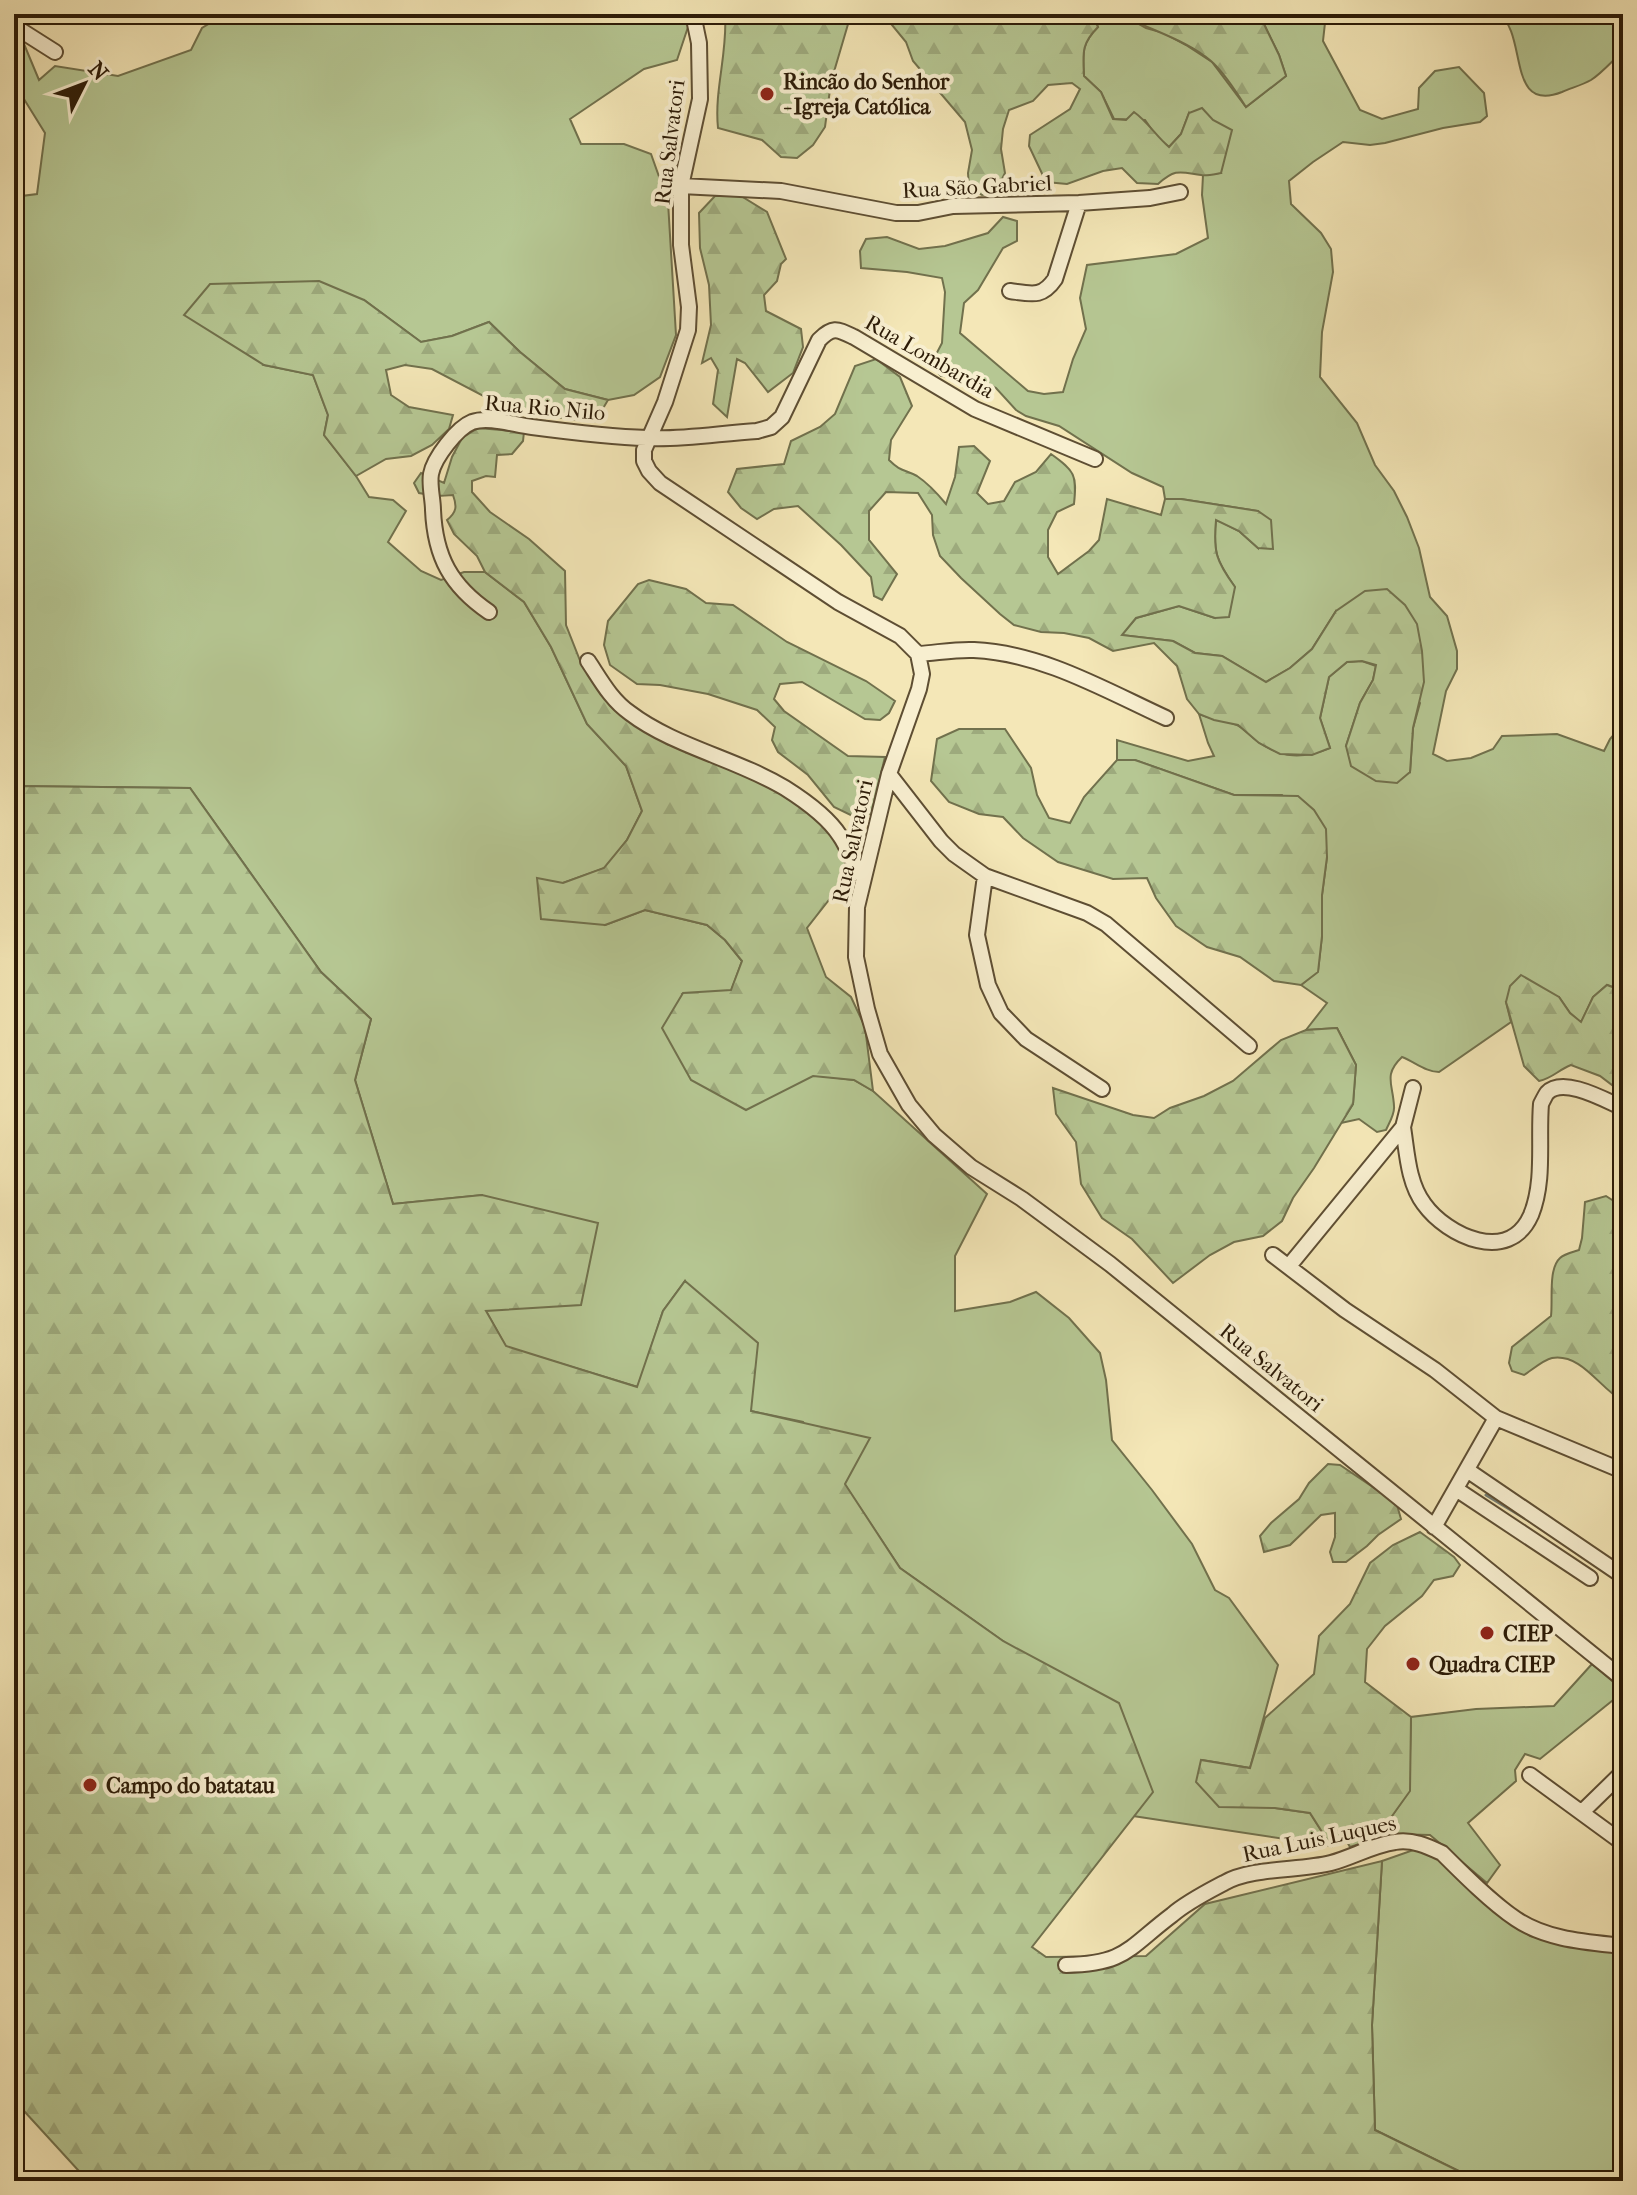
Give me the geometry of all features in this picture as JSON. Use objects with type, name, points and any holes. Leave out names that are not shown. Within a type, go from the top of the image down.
[{"type":"street","name":"Rua Salvatori","points":[[648,439],[665,402],[688,330],[689,307],[681,245],[681,186],[700,99],[699,43],[693,14]]},
{"type":"street","points":[[14,26],[55,52]]},
{"type":"street","name":"Rua São Gabriel","points":[[681,186],[781,191],[896,213],[918,213],[953,206],[1150,198],[1180,192]]},
{"type":"street","points":[[1010,291],[1031,294],[1043,293],[1049,288],[1055,279],[1079,203]]},
{"type":"street","name":"Rua Lombardia","points":[[648,439],[757,431],[771,427],[782,417],[819,340],[828,331],[838,330],[975,409],[1095,459]]},
{"type":"street","name":"Rua Rio Nilo","points":[[489,612],[456,584],[443,560],[434,522],[431,473],[444,447],[463,427],[485,420],[648,439]]},
{"type":"street","points":[[648,439],[644,461],[660,483],[838,602],[900,636],[918,654],[973,650],[1023,657],[1078,677],[1166,718]]},
{"type":"street","name":"Rua Salvatori","points":[[918,654],[922,674],[919,689],[889,774],[857,907],[856,957],[880,1054],[909,1105],[934,1135],[971,1167],[1022,1199],[1110,1264],[1623,1679]]},
{"type":"street","points":[[588,661],[612,696],[629,713],[654,728],[785,788],[822,816],[843,839],[853,864],[864,878]]},
{"type":"street","points":[[889,774],[954,854],[985,876],[1087,913],[1106,924],[1249,1046]]},
{"type":"street","points":[[985,876],[977,935],[988,985],[1001,1013],[1026,1039],[1102,1089]]},
{"type":"street","points":[[1413,1088],[1403,1127],[1411,1177],[1423,1204],[1447,1226],[1478,1242],[1500,1242],[1517,1234],[1530,1217],[1539,1185],[1541,1104],[1546,1093],[1568,1086],[1623,1108]]},
{"type":"street","points":[[1289,1266],[1403,1127]]},
{"type":"street","points":[[1273,1255],[1345,1310],[1435,1370],[1496,1418],[1623,1471]]},
{"type":"street","points":[[1434,1527],[1496,1418]]},
{"type":"street","points":[[1467,1470],[1623,1576]]},
{"type":"street","points":[[1456,1489],[1590,1578]]},
{"type":"street","points":[[1582,1812],[1623,1772]]},
{"type":"street","points":[[1530,1775],[1623,1843]]},
{"type":"street","name":"Rua Luis Luques","points":[[1066,1965],[1100,1963],[1128,1952],[1173,1913],[1228,1880],[1330,1863],[1396,1842],[1413,1842],[1442,1853],[1516,1919],[1541,1931],[1577,1941],[1623,1946]]},
{"type":"green space","points":[[225,14],[686,14],[688,27],[677,60],[644,69],[570,119],[581,144],[624,144],[651,154],[668,202],[676,335],[660,377],[634,395],[608,400],[565,389],[489,322],[452,336],[421,342],[364,300],[264,365],[313,375],[328,415],[324,435],[369,497],[393,500],[406,511],[388,542],[421,571],[441,580],[464,572],[485,572],[524,602],[551,647],[587,724],[626,766],[642,811],[627,840],[605,868],[563,883],[605,925],[645,910],[707,925],[725,940],[742,961],[731,991],[683,994],[784,1089],[813,1075],[854,1080],[873,1091],[987,1194],[955,1256],[955,1311],[1010,1302],[1036,1292],[1069,1318],[1100,1353],[1112,1440],[1192,1544],[1215,1590],[1229,1598],[1278,1665],[1250,1768],[1202,1760],[1275,1808],[1310,1813],[1331,1846],[1133,1816],[1152,1791],[1003,1641],[900,1568],[803,1422],[751,1411],[685,1281],[663,1311],[638,1387],[506,1347],[486,1311],[482,1195],[393,1204],[355,1080],[371,1019],[321,972],[190,788],[14,786],[14,197],[37,194],[45,133],[14,83],[14,42],[24,44],[39,80],[55,66],[118,76],[191,50],[202,28]]},
{"type":"green space","name":"Rincão do Senhor - Igreja Católica","points":[[725,14],[851,14],[831,82],[825,127],[813,145],[797,158],[781,157],[762,140],[718,128]]},
{"type":"green space","points":[[883,14],[1092,14],[1098,27],[1084,49],[1084,76],[1101,92],[1113,119],[1126,120],[1134,112],[1169,147],[1181,134],[1189,113],[1202,108],[1213,120],[1232,130],[1221,173],[1203,175],[1178,172],[1158,184],[1137,183],[1122,168],[1103,171],[1067,184],[1046,182],[1029,146],[1030,135],[1070,109],[1080,89],[1072,83],[1048,85],[1033,101],[1009,110],[1001,149],[1005,173],[995,193],[982,195],[969,188],[972,150],[965,122],[913,61],[906,42]]},
{"type":"green space","points":[[1092,14],[1121,14],[1186,45],[1212,62],[1246,107],[1286,76],[1261,14],[1334,14],[1325,23],[1323,41],[1360,110],[1382,119],[1418,109],[1419,88],[1435,71],[1459,67],[1484,93],[1487,116],[1480,122],[1385,143],[1343,142],[1289,181],[1291,204],[1321,233],[1331,249],[1333,272],[1322,332],[1320,377],[1357,423],[1375,465],[1394,491],[1407,517],[1419,548],[1430,597],[1447,616],[1457,651],[1457,669],[1446,691],[1433,754],[1447,761],[1471,758],[1493,749],[1502,736],[1557,734],[1604,751],[1623,724],[1623,991],[1607,985],[1593,997],[1581,1023],[1559,997],[1506,1002],[1511,1022],[1439,1072],[1425,1069],[1402,1057],[1391,1075],[1394,1109],[1386,1130],[1377,1132],[1359,1119],[1341,1123],[1353,1104],[1356,1065],[1337,1028],[1306,1030],[1327,1003],[1301,985],[1318,971],[1327,857],[1282,795],[1234,795],[1135,760],[1117,760],[1117,740],[1188,761],[1214,756],[1199,714],[1237,725],[1266,747],[1284,754],[1320,752],[1330,748],[1320,718],[1329,677],[1347,662],[1362,661],[1376,666],[1346,746],[1410,772],[1413,728],[1420,703],[1336,611],[1312,649],[1290,668],[1266,682],[1222,656],[1195,653],[1173,641],[1121,635],[1136,618],[1179,606],[1215,618],[1235,587],[1217,555],[1216,519],[1239,531],[1258,548],[1258,511],[1165,499],[1163,487],[1132,473],[1059,426],[1026,416],[1016,410],[996,388],[975,377],[941,376],[931,364],[942,343],[945,292],[942,278],[861,268],[860,251],[866,239],[887,237],[919,249],[945,246],[988,233],[1003,217],[1017,221],[1017,241],[1003,248],[978,290],[964,303],[960,333],[1028,391],[1044,394],[1063,392],[1086,329],[1080,298],[1087,265],[1176,254],[1208,238],[1202,195],[1203,175],[1221,173],[1189,113],[1181,134],[1169,147],[1145,120],[1114,119],[1101,92],[1084,76],[1084,49],[1098,27]]},
{"type":"green space","points":[[1121,14],[1261,14],[1286,76],[1246,107],[1221,71],[1201,53]]},
{"type":"green space","points":[[1499,14],[1623,14],[1623,51],[1591,80],[1544,96],[1533,92],[1525,82],[1508,24]]},
{"type":"green space","points":[[715,196],[741,196],[767,212],[786,259],[781,264],[777,281],[764,295],[766,311],[801,329],[803,347],[793,373],[768,392],[745,363],[737,359],[727,417],[713,404],[718,370],[711,358],[702,363],[711,325],[709,285],[700,248],[699,213]]},
{"type":"green space","points":[[319,281],[364,300],[421,342],[452,336],[489,322],[565,389],[608,400],[595,422],[514,412],[432,369],[405,365],[386,370],[391,395],[409,407],[453,415],[449,429],[432,445],[411,456],[386,459],[356,476],[324,435],[328,415],[313,375],[264,365],[184,315],[210,284]]},
{"type":"green space","points":[[876,359],[900,377],[912,406],[891,440],[889,460],[921,479],[946,504],[955,477],[959,447],[974,446],[990,461],[977,493],[988,504],[1004,501],[1015,482],[1036,472],[1051,454],[1070,470],[1075,486],[1074,504],[1057,512],[1048,530],[1048,557],[1058,574],[1099,540],[1107,499],[1161,515],[1165,499],[1181,499],[1258,511],[1271,520],[1273,549],[1258,548],[1239,531],[1216,520],[1217,556],[1235,587],[1229,617],[1215,618],[1179,606],[1136,618],[1122,635],[1173,641],[1195,653],[1222,656],[1266,682],[1290,668],[1312,649],[1336,611],[1365,591],[1387,589],[1405,605],[1417,624],[1422,651],[1424,682],[1413,728],[1410,772],[1397,783],[1376,781],[1351,766],[1346,746],[1376,665],[1362,661],[1347,662],[1329,677],[1320,718],[1330,748],[1312,755],[1280,754],[1259,743],[1238,725],[1199,714],[1187,699],[1177,666],[1154,643],[1113,651],[1089,638],[1014,625],[940,556],[933,535],[932,515],[918,493],[886,492],[869,511],[869,540],[897,574],[882,600],[874,596],[871,577],[798,506],[774,509],[757,519],[741,508],[728,492],[737,469],[784,464],[791,441],[820,427],[835,414],[855,366]]},
{"type":"green space","points":[[478,428],[524,432],[523,441],[512,454],[497,455],[495,477],[486,476],[472,481],[472,492],[490,512],[529,539],[565,571],[566,625],[581,663],[596,681],[667,744],[747,772],[796,802],[832,833],[850,865],[839,887],[807,928],[826,977],[851,997],[865,1027],[873,1091],[854,1080],[813,1076],[746,1110],[691,1080],[662,1028],[683,993],[731,990],[742,961],[725,940],[707,925],[645,910],[605,925],[541,919],[537,878],[563,883],[604,868],[627,840],[642,811],[626,766],[587,724],[551,647],[524,602],[485,572],[477,556],[454,534],[447,520],[455,509],[453,495],[419,493],[414,483],[421,473],[444,483],[462,438]]},
{"type":"green space","points":[[649,580],[686,589],[706,603],[733,605],[787,642],[866,681],[895,701],[889,713],[880,720],[865,719],[802,682],[780,684],[774,699],[784,711],[848,756],[885,757],[872,810],[863,821],[834,807],[808,775],[778,752],[772,740],[775,727],[757,710],[708,694],[637,684],[610,665],[604,645],[608,621],[638,584]]},
{"type":"green space","points":[[959,729],[1005,729],[1031,768],[1037,795],[1049,818],[1070,823],[1084,797],[1117,760],[1135,760],[1234,795],[1298,796],[1314,810],[1326,829],[1327,857],[1318,972],[1301,985],[1274,981],[1240,957],[1207,947],[1176,926],[1156,898],[1147,878],[1113,879],[1058,862],[1023,838],[1003,817],[979,814],[949,802],[931,781],[937,739]]},
{"type":"green space","points":[[14,786],[190,788],[321,972],[371,1019],[355,1080],[393,1204],[482,1195],[598,1223],[581,1305],[486,1311],[506,1346],[637,1387],[663,1311],[685,1281],[758,1343],[751,1411],[870,1438],[845,1484],[900,1568],[1003,1641],[1119,1703],[1153,1792],[1032,1947],[1046,1957],[1146,1956],[1205,1904],[1382,1861],[1372,2025],[1375,2130],[1479,2181],[88,2181],[14,2100],[14,1994],[19,1995],[14,1978]]},
{"type":"green space","points":[[1521,975],[1559,997],[1581,1022],[1593,997],[1607,985],[1623,991],[1623,1085],[1616,1088],[1600,1076],[1571,1065],[1539,1081],[1524,1066],[1506,1002],[1510,986]]},
{"type":"green space","points":[[1337,1028],[1356,1065],[1353,1104],[1293,1198],[1282,1221],[1263,1236],[1234,1242],[1210,1255],[1173,1283],[1132,1239],[1102,1218],[1081,1184],[1076,1142],[1056,1114],[1053,1088],[1133,1115],[1154,1118],[1233,1081],[1281,1040],[1306,1030]]},
{"type":"green space","points":[[1606,1196],[1623,1207],[1623,1234],[1617,1250],[1623,1257],[1623,1401],[1573,1361],[1552,1358],[1524,1375],[1512,1371],[1509,1363],[1512,1347],[1551,1316],[1554,1269],[1562,1257],[1579,1250],[1585,1202]]},
{"type":"green space","points":[[1328,1464],[1340,1465],[1389,1498],[1397,1505],[1401,1519],[1346,1562],[1333,1562],[1330,1552],[1335,1537],[1335,1513],[1321,1515],[1290,1545],[1264,1552],[1260,1536],[1299,1499],[1309,1483]]},
{"type":"green space","points":[[1420,1532],[1460,1565],[1453,1576],[1434,1580],[1422,1596],[1385,1626],[1367,1649],[1365,1682],[1411,1717],[1410,1791],[1387,1823],[1331,1846],[1310,1813],[1275,1808],[1219,1807],[1196,1782],[1201,1760],[1250,1768],[1265,1718],[1314,1674],[1319,1636],[1350,1604],[1370,1563],[1393,1545]]},
{"type":"green space","points":[[1592,1664],[1623,1692],[1540,1759],[1525,1754],[1515,1770],[1516,1781],[1468,1823],[1500,1865],[1487,1883],[1430,1835],[1390,1834],[1350,1847],[1346,1840],[1387,1823],[1409,1791],[1411,1717],[1476,1709],[1554,1706]]},
{"type":"green space","points":[[1419,1848],[1432,1853],[1530,1936],[1580,1947],[1623,1951],[1623,2181],[1479,2181],[1375,2130],[1372,2025],[1382,1861]]},
{"type":"waterway","points":[[1486,1495],[1531,1522]]},
{"type":"waterway","points":[[1607,1573],[1623,1585]]},
{"type":"place","name":"Rincão do Senhor - Igreja Católica","points":[[767,94]]},
{"type":"place","name":"CIEP","points":[[1487,1633]]},
{"type":"place","name":"Quadra CIEP","points":[[1413,1664]]},
{"type":"place","name":"Campo do batatau","points":[[90,1785]]}]
